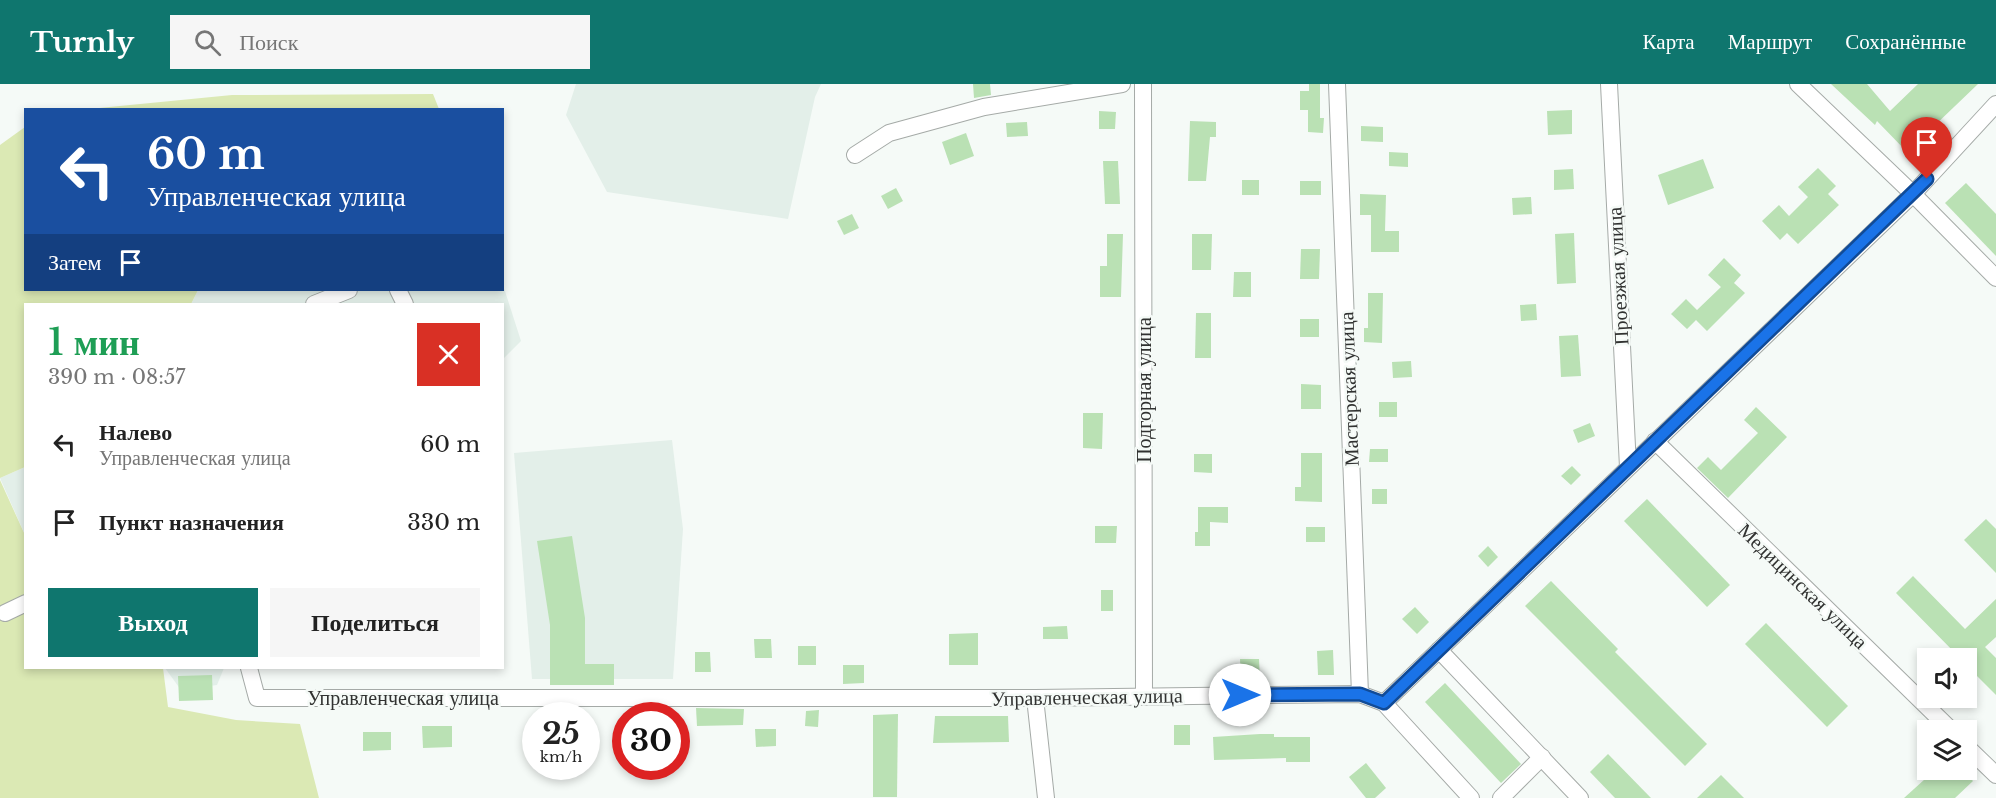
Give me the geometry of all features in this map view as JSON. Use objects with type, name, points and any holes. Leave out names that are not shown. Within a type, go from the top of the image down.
[{"type":"street","points":[[855,155],[889,133],[984,107],[1122,84]]},
{"type":"street","name":"Подгорная улица","points":[[1143,84],[1144,696]]},
{"type":"street","name":"Мастерская улица","points":[[1337,84],[1360,694]]},
{"type":"street","name":"Проезжая улица","points":[[1609,84],[1628,467]]},
{"type":"street","points":[[1797,84],[1913,194],[1996,278]]},
{"type":"street","points":[[1472,798],[1384,703],[1913,194],[1996,104]]},
{"type":"street","points":[[316,303],[346,291]]},
{"type":"street","name":"Медицинская улица","points":[[1655,441],[1941,720]]},
{"type":"street","points":[[5,613],[24,604]]},
{"type":"street","points":[[1439,650],[1580,798]]},
{"type":"street","name":"Управленческая улица","points":[[249,669],[257,698],[1035,698],[1360,694],[1384,703]]},
{"type":"street","points":[[1035,698],[1046,798]]},
{"type":"street","points":[[1501,798],[1542,757]]},
{"type":"street","points":[[1977,757],[1996,775]]},
{"type":"shaded area","points":[[576,84],[821,84],[815,97],[788,219],[607,192],[566,115]]},
{"type":"shaded area","points":[[504,288],[521,341],[504,358],[504,303],[192,303],[198,291],[504,291]]},
{"type":"shaded area","points":[[672,440],[683,529],[673,679],[532,679],[514,453]]},
{"type":"shaded area","points":[[24,467],[24,533],[0,478]]},
{"type":"shaded area","points":[[166,669],[224,669],[217,685],[181,690]]},
{"type":"green space","points":[[433,94],[439,108],[99,108],[232,95]]},
{"type":"green space","points":[[24,128],[24,291],[198,291],[192,303],[24,303],[24,467],[0,478],[0,145]]},
{"type":"green space","points":[[0,480],[24,533],[24,669],[163,669],[168,707],[236,720],[300,724],[319,798],[0,798]]},
{"type":"building","points":[[973,84],[990,84],[991,95],[974,98]]},
{"type":"building","points":[[1309,84],[1320,84],[1320,118],[1324,118],[1323,133],[1308,132],[1308,110],[1300,110],[1300,91],[1309,91]]},
{"type":"building","points":[[1831,84],[1867,84],[1890,111],[1918,84],[1978,84],[1907,152],[1877,121],[1875,125]]},
{"type":"building","points":[[1572,110],[1572,134],[1548,135],[1547,111]]},
{"type":"building","points":[[1099,111],[1116,112],[1115,129],[1099,129]]},
{"type":"building","points":[[1190,121],[1216,122],[1216,137],[1210,137],[1206,181],[1188,181]]},
{"type":"building","points":[[1027,122],[1028,136],[1007,137],[1006,123]]},
{"type":"building","points":[[1361,126],[1383,127],[1383,142],[1361,141]]},
{"type":"building","points":[[966,133],[974,156],[950,165],[942,142]]},
{"type":"building","points":[[1389,152],[1408,153],[1408,167],[1389,166]]},
{"type":"building","points":[[1703,159],[1714,188],[1668,205],[1658,175]]},
{"type":"building","points":[[1103,161],[1118,161],[1120,204],[1105,204]]},
{"type":"building","points":[[1818,168],[1836,186],[1828,194],[1839,205],[1798,244],[1787,233],[1780,240],[1762,221],[1779,205],[1789,216],[1808,197],[1798,187]]},
{"type":"building","points":[[1573,169],[1574,189],[1554,190],[1554,170]]},
{"type":"building","points":[[1242,180],[1259,180],[1259,195],[1242,195]]},
{"type":"building","points":[[1300,181],[1321,181],[1321,195],[1300,195]]},
{"type":"building","points":[[1966,183],[1996,214],[1996,256],[1945,203]]},
{"type":"building","points":[[896,188],[903,201],[888,209],[881,196]]},
{"type":"building","points":[[1360,194],[1386,195],[1385,231],[1399,231],[1399,252],[1371,252],[1371,215],[1360,215]]},
{"type":"building","points":[[1531,197],[1532,214],[1513,215],[1512,198]]},
{"type":"building","points":[[852,214],[859,228],[844,235],[837,221]]},
{"type":"building","points":[[1574,233],[1576,283],[1557,284],[1555,234]]},
{"type":"building","points":[[1107,234],[1123,234],[1121,297],[1100,297],[1100,266],[1107,266]]},
{"type":"building","points":[[1192,234],[1212,234],[1211,270],[1192,270]]},
{"type":"building","points":[[1301,249],[1320,249],[1319,279],[1300,279]]},
{"type":"building","points":[[1724,258],[1741,275],[1734,283],[1745,293],[1707,331],[1696,320],[1687,329],[1671,314],[1686,299],[1697,310],[1721,287],[1708,275]]},
{"type":"building","points":[[1234,272],[1251,272],[1251,297],[1233,297]]},
{"type":"building","points":[[1368,293],[1383,293],[1382,343],[1364,342],[1364,328],[1368,328]]},
{"type":"building","points":[[1536,304],[1537,320],[1521,321],[1520,305]]},
{"type":"building","points":[[1196,313],[1211,313],[1211,358],[1195,358]]},
{"type":"building","points":[[1300,319],[1319,319],[1319,337],[1300,337]]},
{"type":"building","points":[[1578,335],[1581,376],[1561,377],[1559,336]]},
{"type":"building","points":[[1411,361],[1412,377],[1393,378],[1392,362]]},
{"type":"building","points":[[1301,384],[1321,385],[1321,409],[1301,409]]},
{"type":"building","points":[[1379,402],[1397,402],[1397,417],[1379,417]]},
{"type":"building","points":[[1756,407],[1787,437],[1728,498],[1697,468],[1708,457],[1721,470],[1758,433],[1744,420]]},
{"type":"building","points":[[1083,413],[1103,413],[1102,449],[1083,448]]},
{"type":"building","points":[[1590,423],[1595,436],[1578,443],[1573,430]]},
{"type":"building","points":[[1370,449],[1388,449],[1388,462],[1369,462]]},
{"type":"building","points":[[1301,453],[1322,453],[1322,502],[1295,501],[1295,487],[1301,487]]},
{"type":"building","points":[[1194,454],[1212,454],[1212,473],[1194,472]]},
{"type":"building","points":[[1572,466],[1581,475],[1571,485],[1561,476]]},
{"type":"building","points":[[1372,489],[1387,489],[1387,504],[1372,504]]},
{"type":"building","points":[[1647,499],[1730,585],[1707,607],[1624,521]]},
{"type":"building","points":[[1198,507],[1228,507],[1228,523],[1210,522],[1210,546],[1195,546],[1195,532],[1198,532]]},
{"type":"building","points":[[1986,519],[1996,529],[1996,573],[1964,540]]},
{"type":"building","points":[[1095,526],[1117,526],[1116,543],[1095,543]]},
{"type":"building","points":[[1306,527],[1325,527],[1325,542],[1306,542]]},
{"type":"building","points":[[572,536],[585,618],[585,664],[614,664],[614,685],[550,685],[550,625],[537,541]]},
{"type":"building","points":[[1488,546],[1498,557],[1488,567],[1478,556]]},
{"type":"building","points":[[1913,576],[1965,629],[1996,599],[1996,637],[1985,647],[1996,658],[1996,695],[1977,676],[1977,648],[1950,648],[1896,593]]},
{"type":"building","points":[[1551,581],[1618,649],[1615,652],[1707,744],[1685,766],[1525,606]]},
{"type":"building","points":[[1101,590],[1113,590],[1113,611],[1101,611]]},
{"type":"building","points":[[1415,607],[1429,622],[1417,634],[1402,619]]},
{"type":"building","points":[[1766,623],[1848,706],[1827,727],[1745,644]]},
{"type":"building","points":[[1067,626],[1068,639],[1043,639],[1043,627]]},
{"type":"building","points":[[978,633],[978,665],[949,665],[949,634]]},
{"type":"building","points":[[754,639],[771,639],[772,658],[755,658]]},
{"type":"building","points":[[798,646],[816,646],[816,665],[798,665]]},
{"type":"building","points":[[1333,650],[1334,675],[1318,675],[1317,651]]},
{"type":"building","points":[[695,652],[710,652],[711,672],[695,672]]},
{"type":"building","points":[[1240,659],[1259,659],[1260,680],[1241,681]]},
{"type":"building","points":[[843,665],[864,665],[864,683],[843,684]]},
{"type":"building","points":[[212,675],[213,700],[179,701],[178,676]]},
{"type":"building","points":[[1445,683],[1521,764],[1501,783],[1425,702]]},
{"type":"building","points":[[696,708],[744,709],[743,725],[697,726]]},
{"type":"building","points":[[819,710],[818,727],[805,726],[806,711]]},
{"type":"building","points":[[898,714],[897,797],[873,797],[873,715]]},
{"type":"building","points":[[935,716],[1008,716],[1009,742],[933,743]]},
{"type":"building","points":[[1174,725],[1190,725],[1190,745],[1174,745]]},
{"type":"building","points":[[422,726],[452,726],[452,747],[423,748]]},
{"type":"building","points":[[755,729],[776,729],[776,746],[756,747]]},
{"type":"building","points":[[363,732],[391,732],[391,750],[363,751]]},
{"type":"building","points":[[1274,734],[1274,737],[1310,737],[1310,762],[1286,762],[1286,758],[1214,760],[1213,737]]},
{"type":"building","points":[[1608,754],[1651,798],[1615,798],[1590,772]]},
{"type":"building","points":[[1366,763],[1386,788],[1375,798],[1366,798],[1349,777]]},
{"type":"building","points":[[1721,775],[1744,798],[1697,798]]},
{"type":"building","points":[[1924,780],[1973,781],[1955,798],[1904,798]]},
{"type":"route","points":[[1240,695],[1360,694],[1384,703],[1927,179]]}]
